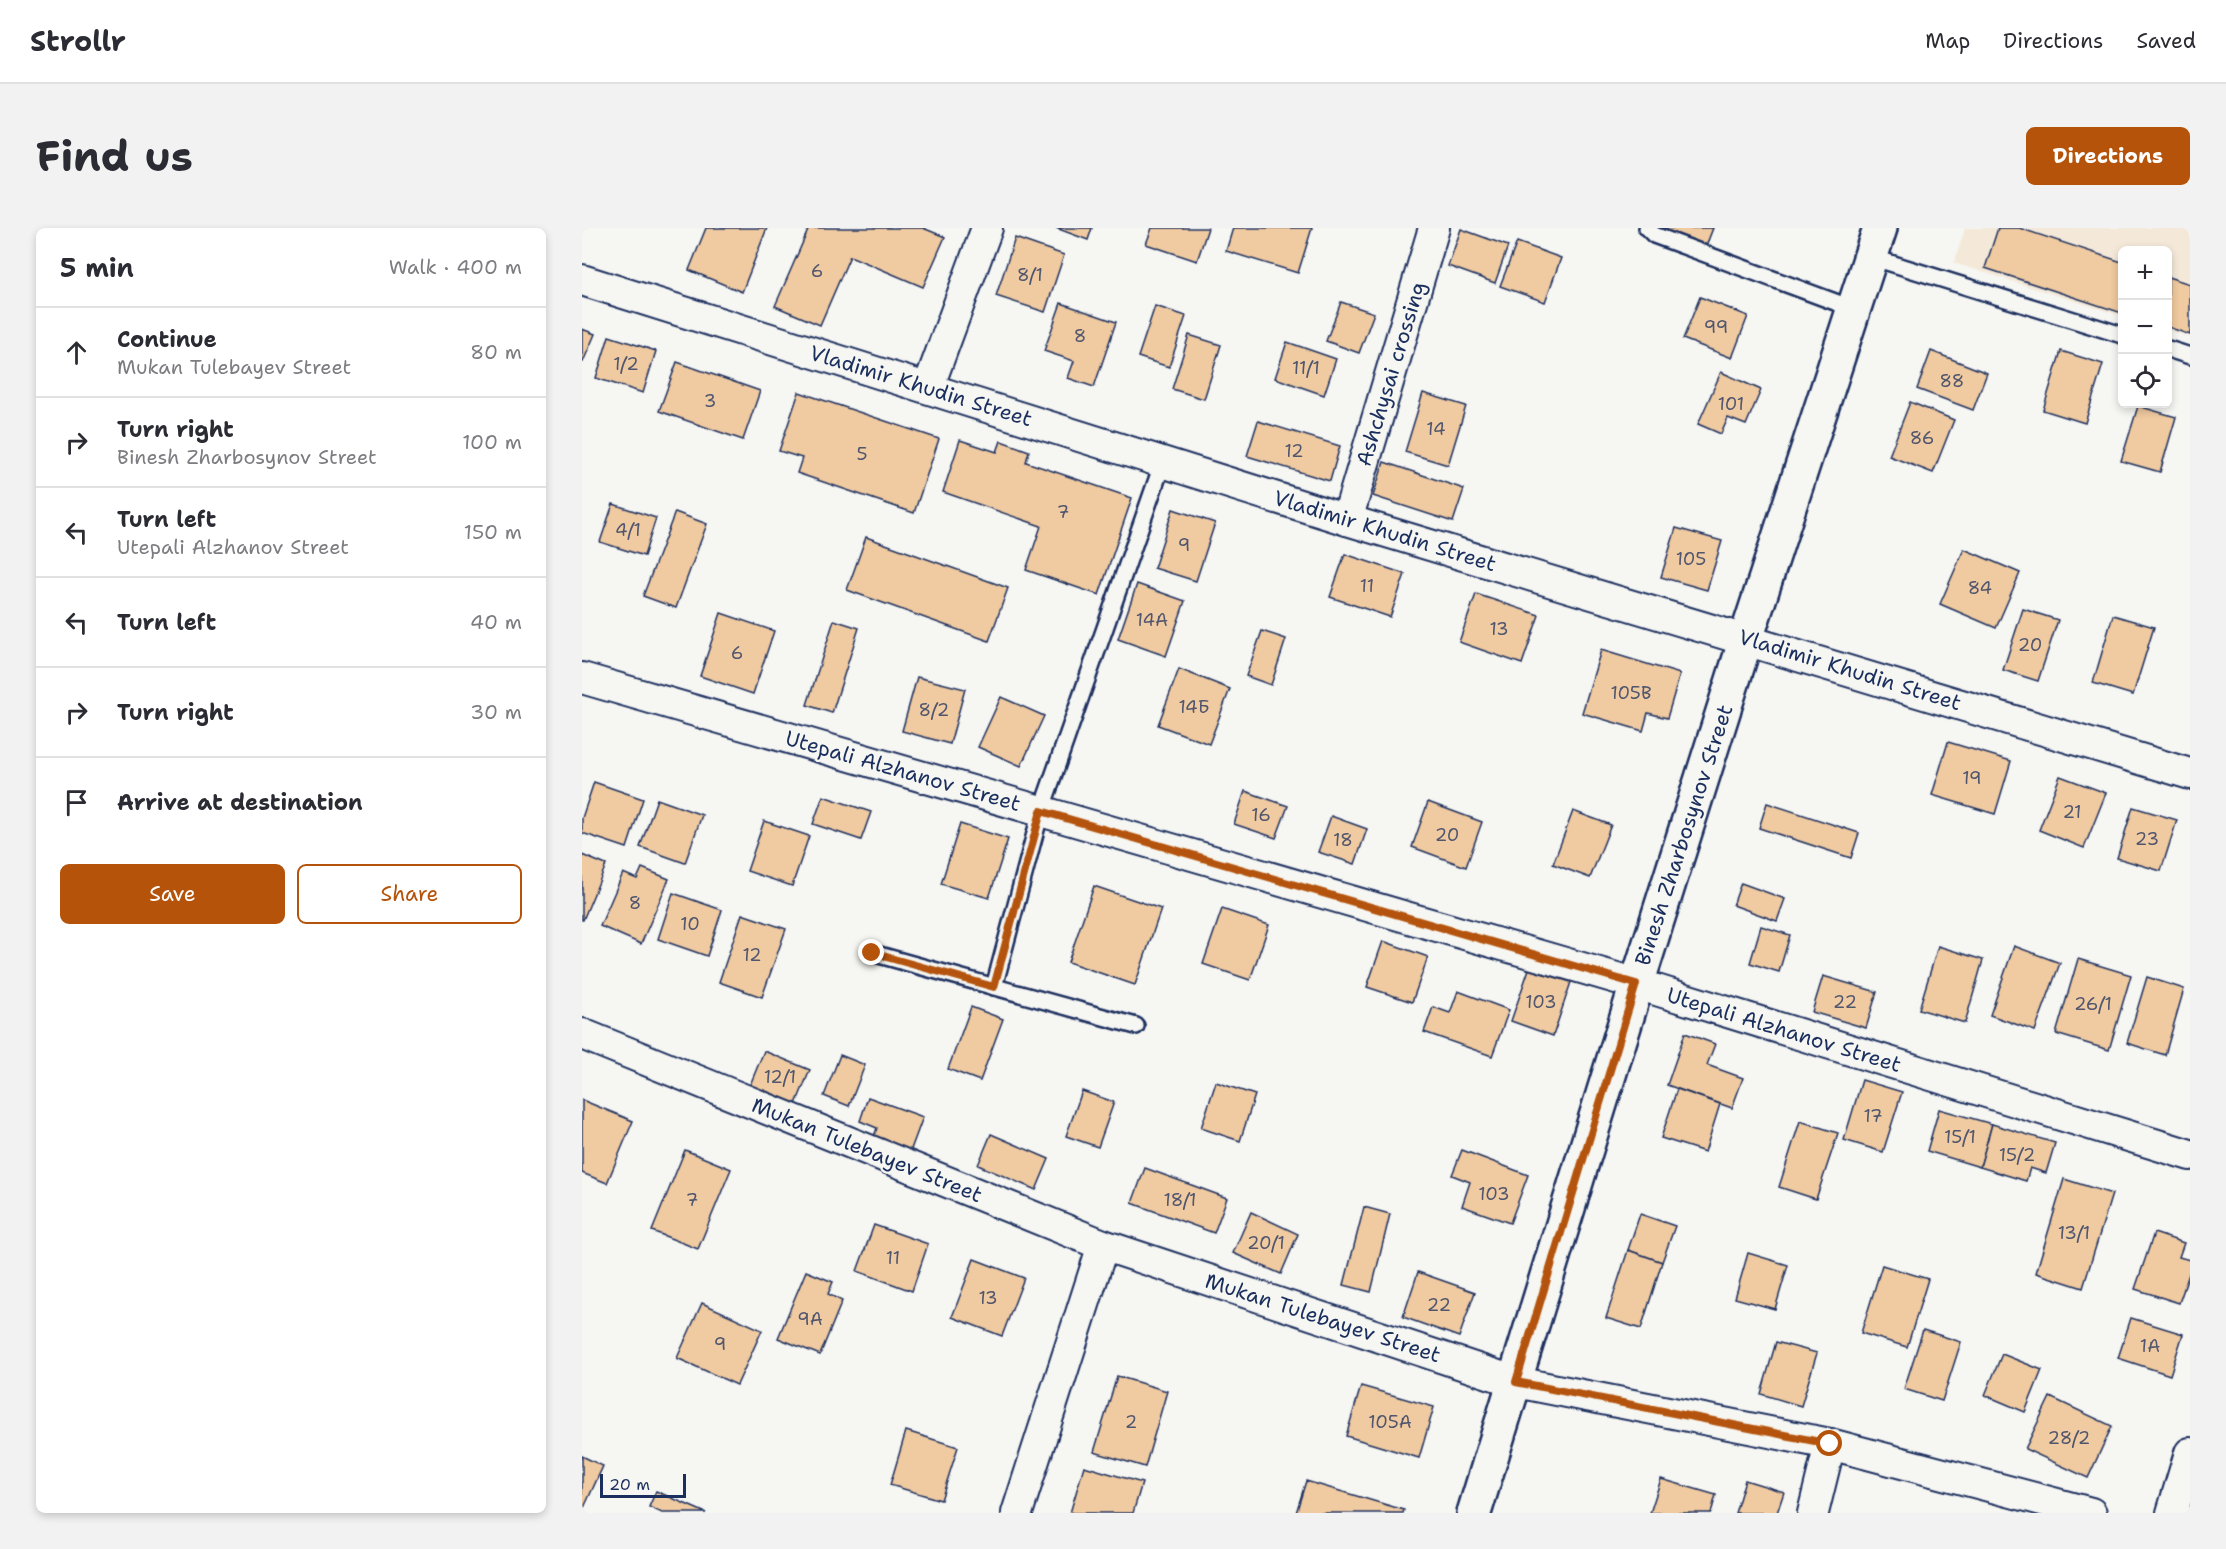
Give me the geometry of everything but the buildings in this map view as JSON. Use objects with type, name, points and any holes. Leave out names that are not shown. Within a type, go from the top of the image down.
[{"type":"street","points":[[928,388],[987,228]]},
{"type":"street","name":"Ashchysai crossing","points":[[1347,520],[1434,228]]},
{"type":"street","name":"Binesh Zharbosynov Street","points":[[1474,1513],[1516,1382],[1636,984],[1875,243]]},
{"type":"street","name":"Vladimir Khudin Street","points":[[582,280],[1347,520],[2190,774]]},
{"type":"street","name":"Utepali Alzhanov Street","points":[[582,678],[1636,984],[2190,1155]]},
{"type":"street","name":"Mukan Tulebayev Street","points":[[582,1034],[1103,1245],[1516,1382],[1830,1444],[2091,1513]]},
{"type":"street","points":[[1017,1513],[1103,1245]]},
{"type":"street","points":[[1813,1513],[1830,1444]]},
{"type":"street","points":[[2172,1513],[2190,1453]]},
{"type":"lane","points":[[1647,228],[1654,235],[1854,309]]},
{"type":"lane","points":[[1875,243],[2118,334]]},
{"type":"lane","points":[[2172,350],[2190,356]]},
{"type":"lane","points":[[994,987],[1041,811],[1163,462]]},
{"type":"lane","points":[[872,953],[1136,1026]]},
{"type":"shaded area","points":[[1965,228],[2190,228],[2190,337],[2172,331],[2172,246],[2118,246],[2118,315],[1954,263]]},
{"type":"route","points":[[872,953],[994,987],[1041,811],[1636,984],[1516,1382],[1830,1444]]}]
